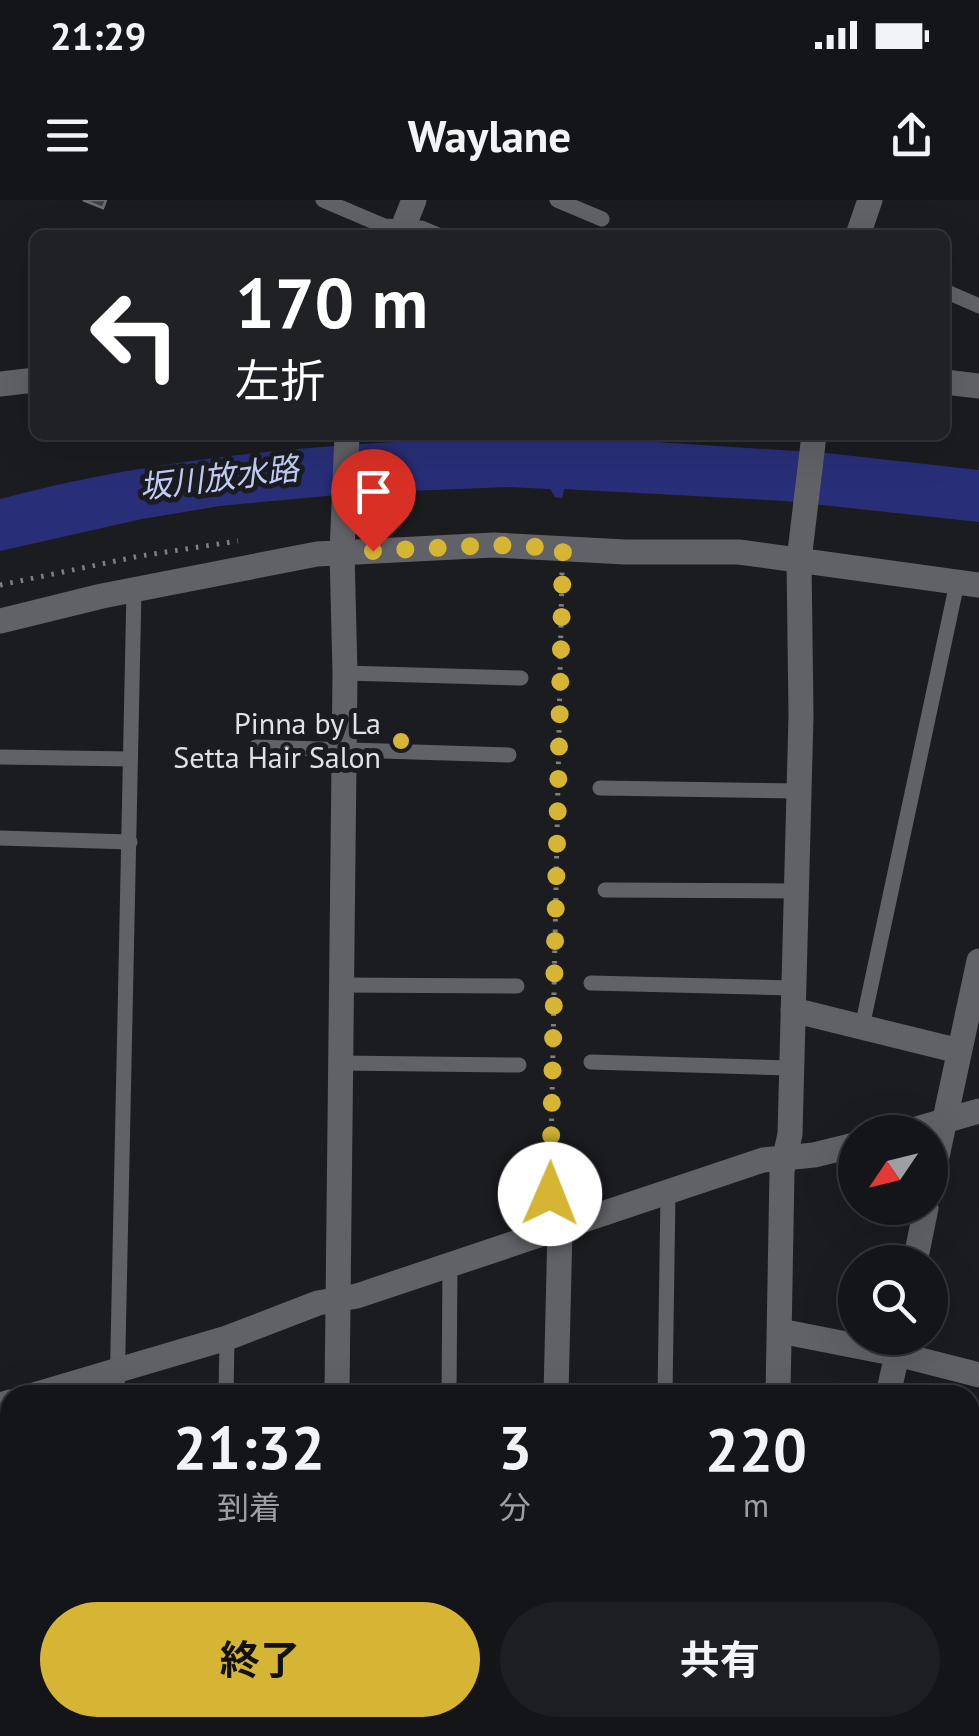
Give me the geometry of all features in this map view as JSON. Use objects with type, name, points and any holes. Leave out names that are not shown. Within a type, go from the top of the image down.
[{"type":"street","points":[[402,230],[414,200]]},
{"type":"street","points":[[859,230],[866,201]]},
{"type":"street","points":[[0,384],[30,381]]},
{"type":"street","points":[[950,383],[979,386]]},
{"type":"street","points":[[337,1385],[345,673],[342,552],[347,440]]},
{"type":"street","points":[[778,1385],[784,1159],[790,1134],[794,999],[799,560],[813,440]]},
{"type":"street","points":[[0,621],[317,554],[494,545],[740,552],[968,584]]},
{"type":"street","points":[[945,1115],[979,961]]},
{"type":"street","points":[[794,999],[862,1027],[959,1051]]},
{"type":"street","points":[[948,1121],[979,1111]]},
{"type":"street","points":[[117,1383],[338,1298],[357,1296],[762,1160],[838,1148]]},
{"type":"street","points":[[555,1230],[556,1385]]},
{"type":"street","points":[[780,1331],[838,1338]]},
{"type":"street","points":[[890,1385],[897,1355]]},
{"type":"street","points":[[924,1355],[979,1375]]},
{"type":"lane","points":[[323,200],[398,230]]},
{"type":"lane","points":[[556,200],[602,219]]},
{"type":"lane","points":[[950,293],[979,306]]},
{"type":"lane","points":[[862,1027],[968,584]]},
{"type":"lane","points":[[117,1383],[134,590]]},
{"type":"lane","points":[[345,673],[521,678]]},
{"type":"lane","points":[[256,747],[509,755]]},
{"type":"lane","points":[[0,757],[130,759]]},
{"type":"lane","points":[[600,788],[799,791]]},
{"type":"lane","points":[[0,838],[130,842]]},
{"type":"lane","points":[[605,890],[796,891]]},
{"type":"lane","points":[[591,983],[794,999]]},
{"type":"lane","points":[[340,985],[517,986]]},
{"type":"lane","points":[[338,1062],[519,1065]]},
{"type":"lane","points":[[591,1062],[790,1068]]},
{"type":"lane","points":[[666,1385],[668,1192]]},
{"type":"lane","points":[[448,1385],[450,1265]]},
{"type":"lane","points":[[226,1385],[227,1338]]},
{"type":"path","points":[[0,585],[140,556],[250,540]]},
{"type":"path","points":[[555,1230],[563,548]]},
{"type":"water","name":"坂川放水路","points":[[626,440],[826,453],[979,470],[979,522],[785,501],[564,489],[562,498],[555,497],[550,489],[508,487],[358,493],[220,506],[0,551],[0,499],[69,482],[209,459],[422,441]]},
{"type":"building","points":[[83,200],[106,200],[103,208]]},
{"type":"place","name":"Pinna by La Setta Hair Salon","points":[[401,741]]},
{"type":"route","points":[[373,551],[494,545],[563,548],[550,1194]]}]
